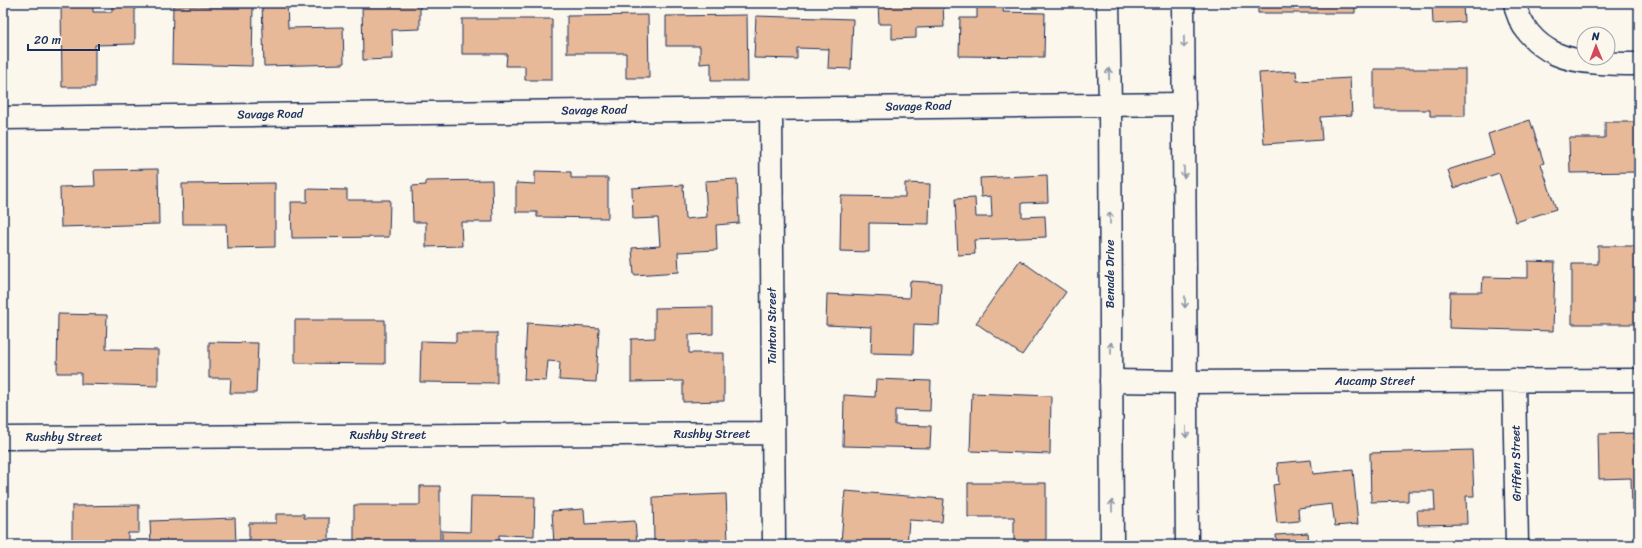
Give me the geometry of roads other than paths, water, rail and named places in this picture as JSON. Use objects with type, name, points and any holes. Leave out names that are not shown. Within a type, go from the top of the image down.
[{"type":"street","points":[[1183,3],[1187,545]]},
{"type":"street","points":[[1515,3],[1517,13],[1523,26],[1538,41],[1556,54],[1583,61],[1639,64]]},
{"type":"street","name":"Benade Drive","points":[[1107,7],[1110,104],[1112,545]]},
{"type":"street","name":"Savage Road","points":[[3,118],[1184,104]]},
{"type":"street","name":"Tainton Street","points":[[771,108],[774,545]]},
{"type":"street","name":"Griffen Street","points":[[1514,380],[1517,545]]},
{"type":"street","name":"Aucamp Street","points":[[1111,381],[1639,380]]},
{"type":"street","name":"Rushby Street","points":[[3,438],[773,433]]}]
